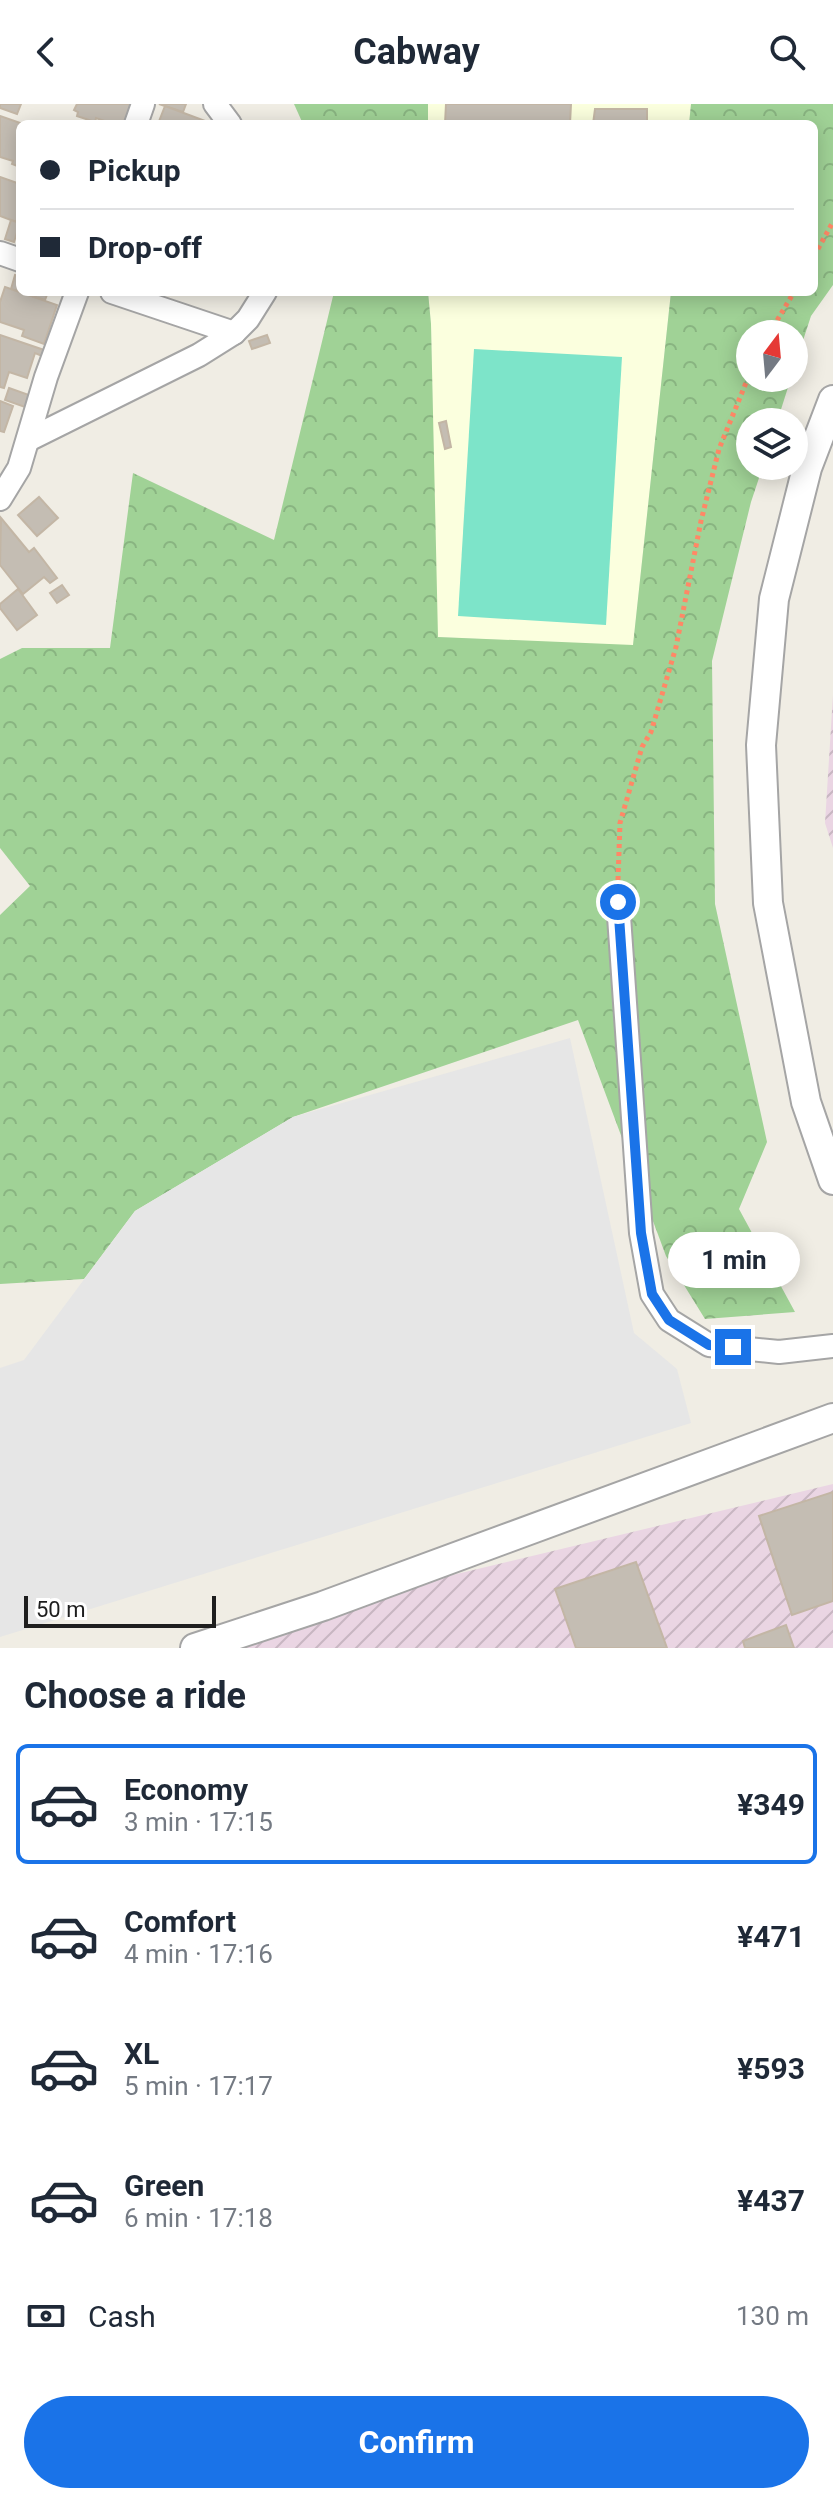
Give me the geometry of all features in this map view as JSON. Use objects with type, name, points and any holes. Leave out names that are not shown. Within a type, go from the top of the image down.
[{"type":"street","points":[[0,499],[19,468],[46,377],[76,296]]},
{"type":"street","points":[[124,296],[234,333]]},
{"type":"street","points":[[28,440],[199,355],[234,333],[248,319],[262,296]]},
{"type":"street","points":[[833,400],[807,468],[774,599],[761,745],[768,903],[806,1102],[833,1180]]},
{"type":"street","points":[[618,902],[641,1233],[652,1294],[669,1320],[709,1345],[779,1352],[833,1346]]},
{"type":"street","points":[[195,1648],[338,1600],[833,1418]]},
{"type":"path","points":[[818,249],[833,222]]},
{"type":"path","points":[[777,320],[792,296]]},
{"type":"path","points":[[618,902],[620,823],[676,647],[719,449],[742,392]]},
{"type":"shaded area","points":[[428,104],[691,104],[689,120],[428,120]]},
{"type":"shaded area","points":[[428,296],[671,296],[633,646],[437,637]]},
{"type":"shaded area","points":[[833,695],[833,848],[825,823]]},
{"type":"shaded area","points":[[570,1038],[634,1333],[677,1369],[691,1423],[0,1637],[0,1368],[24,1360],[135,1211],[293,1117]]},
{"type":"shaded area","points":[[833,1484],[833,1648],[195,1648],[323,1606]]},
{"type":"green space","points":[[294,104],[428,104],[428,120],[301,120]]},
{"type":"green space","points":[[691,104],[833,104],[833,285],[808,325],[808,320],[736,320],[736,392],[787,392],[781,408],[736,408],[736,480],[758,480],[712,661],[715,904],[767,1142],[739,1209],[795,1312],[705,1319],[666,1256],[578,1020],[293,1117],[135,1211],[84,1279],[0,1284],[0,915],[30,886],[0,848],[0,659],[22,648],[110,648],[133,473],[274,540],[333,296],[428,296],[438,637],[633,645],[671,296],[818,296],[818,120],[689,120]]},
{"type":"green space","points":[[474,349],[622,357],[606,625],[458,616]]},
{"type":"building","points":[[0,104],[21,104],[17,114],[0,108]]},
{"type":"building","points":[[77,104],[132,104],[126,120],[89,120],[77,116],[78,112],[74,110]]},
{"type":"building","points":[[159,104],[186,104],[183,112]]},
{"type":"building","points":[[446,104],[571,104],[570,120],[445,120]]},
{"type":"building","points":[[165,106],[203,120],[160,120]]},
{"type":"building","points":[[595,109],[647,109],[647,120],[594,120]]},
{"type":"building","points":[[0,116],[16,122],[16,166],[12,164],[13,161],[0,157]]},
{"type":"building","points":[[0,177],[16,183],[16,222],[0,216]]},
{"type":"building","points":[[11,220],[16,222],[14,242],[5,239]]},
{"type":"building","points":[[15,275],[16,291],[11,289]]},
{"type":"building","points":[[5,287],[16,291],[16,296],[31,296],[57,305],[44,344],[22,336],[24,330],[0,322],[0,302]]},
{"type":"building","points":[[0,335],[44,350],[42,356],[35,353],[27,378],[9,372],[4,388],[0,387]]},
{"type":"building","points":[[267,335],[270,343],[252,349],[249,341]]},
{"type":"building","points":[[9,388],[29,395],[25,407],[5,400]]},
{"type":"building","points":[[0,401],[13,406],[4,432],[0,431]]},
{"type":"building","points":[[446,421],[451,447],[445,449],[439,423]]},
{"type":"building","points":[[39,497],[58,518],[37,536],[18,515]]},
{"type":"building","points":[[1,518],[29,552],[34,548],[57,578],[50,583],[44,577],[23,594],[0,565]]},
{"type":"building","points":[[62,585],[69,595],[57,603],[50,593]]},
{"type":"building","points":[[18,589],[37,615],[17,630],[0,604]]},
{"type":"building","points":[[833,1492],[833,1601],[792,1615],[759,1516]]},
{"type":"building","points":[[636,1562],[667,1648],[576,1648],[555,1589]]},
{"type":"building","points":[[786,1625],[794,1648],[745,1648],[743,1641]]},
{"type":"route","points":[[618,902],[641,1233],[652,1294],[669,1320],[709,1345],[733,1347]]}]
